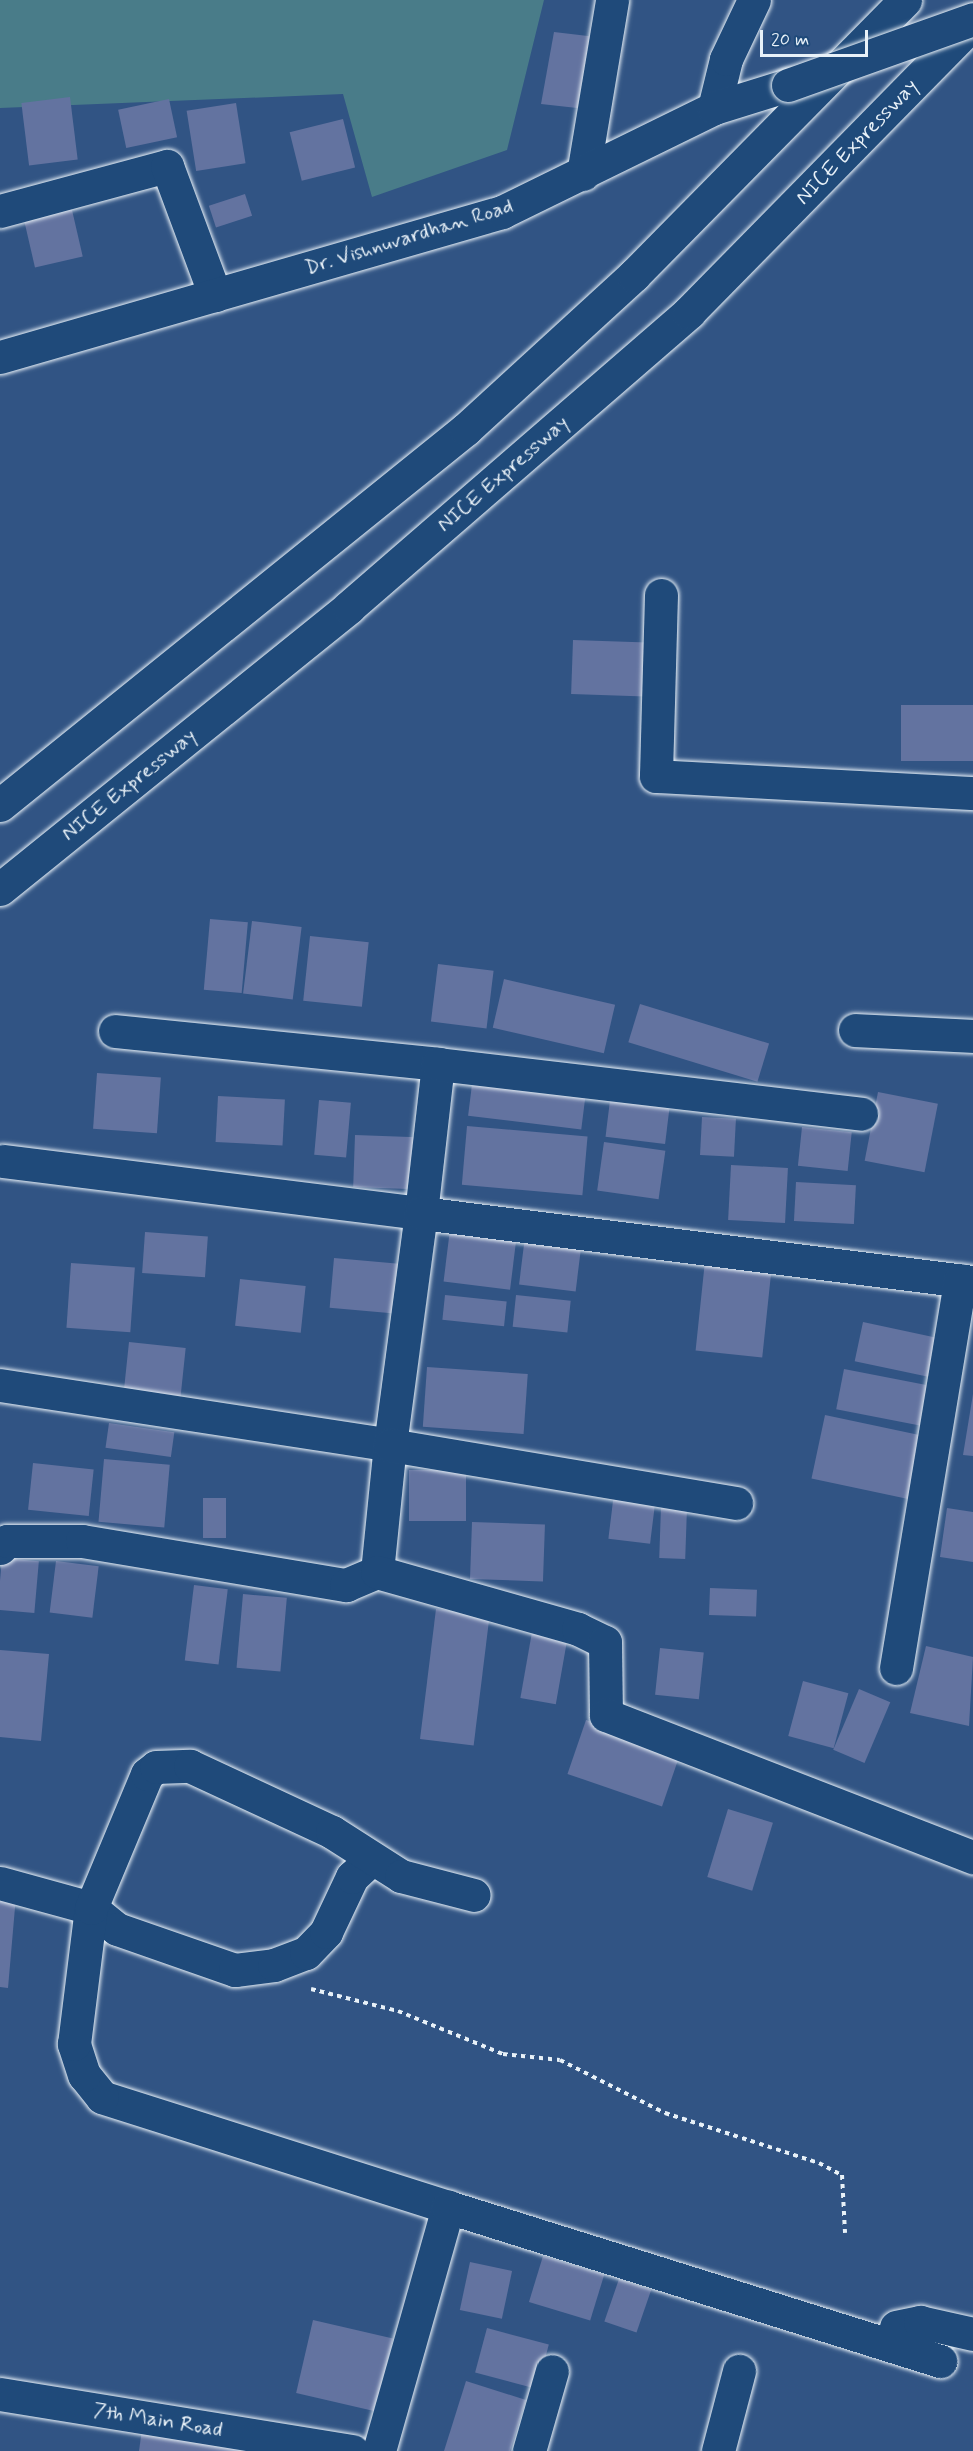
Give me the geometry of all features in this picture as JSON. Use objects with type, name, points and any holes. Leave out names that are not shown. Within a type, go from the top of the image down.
[{"type":"main road","points":[[583,174],[612,0]]},
{"type":"main road","points":[[714,108],[726,59],[754,0]]},
{"type":"main road","points":[[0,805],[466,429],[634,275],[905,0]]},
{"type":"main road","name":"Dr. Vishnuvardhan Road","points":[[0,357],[502,212],[714,108],[788,86],[973,21]]},
{"type":"main road","name":"NICE Expressway","points":[[0,889],[350,607],[689,312],[973,21]]},
{"type":"main road","points":[[0,211],[167,166],[214,295]]},
{"type":"main road","points":[[661,595],[656,776],[973,793]]},
{"type":"main road","points":[[855,1030],[973,1036]]},
{"type":"main road","points":[[115,1031],[438,1064],[861,1114]]},
{"type":"main road","points":[[378,1572],[390,1445],[438,1064]]},
{"type":"main road","points":[[3,1161],[967,1281],[896,1668]]},
{"type":"main road","points":[[0,1385],[390,1445],[736,1503]]},
{"type":"main road","points":[[0,1548],[7,1541],[82,1541],[346,1585],[378,1572],[578,1629],[605,1642],[606,1715],[973,1857]]},
{"type":"main road","points":[[474,1895],[401,1876],[370,1860],[332,1832],[190,1766],[156,1767],[147,1774],[91,1908],[74,2044],[84,2075],[102,2097],[940,2361]]},
{"type":"main road","points":[[0,1883],[91,1908],[117,1929],[235,1970],[274,1965],[306,1953],[326,1932],[352,1877],[370,1860]]},
{"type":"main road","points":[[379,2451],[448,2207]]},
{"type":"main road","points":[[896,2327],[920,2322],[973,2334]]},
{"type":"main road","points":[[529,2451],[552,2371]]},
{"type":"main road","points":[[718,2451],[739,2371]]},
{"type":"main road","name":"7th Main Road","points":[[0,2394],[352,2451]]},
{"type":"path","points":[[299,1986],[398,2011],[503,2054],[560,2060],[665,2113],[819,2163],[842,2175],[845,2233]]},
{"type":"green space","points":[[0,0],[544,0],[507,150],[372,197],[343,94],[0,108]]},
{"type":"building","points":[[554,32],[605,38],[586,109],[541,104]]},
{"type":"building","points":[[70,97],[78,160],[29,166],[21,103]]},
{"type":"building","points":[[169,99],[177,137],[126,148],[118,110]]},
{"type":"building","points":[[236,103],[246,163],[196,171],[187,111]]},
{"type":"building","points":[[343,119],[355,168],[302,181],[290,132]]},
{"type":"building","points":[[245,194],[252,216],[216,228],[209,206]]},
{"type":"building","points":[[69,197],[83,256],[35,267],[21,208]]},
{"type":"building","points":[[573,640],[647,643],[645,697],[571,694]]},
{"type":"building","points":[[901,705],[973,705],[973,761],[901,761]]},
{"type":"building","points":[[210,919],[248,922],[242,993],[204,990]]},
{"type":"building","points":[[252,921],[302,927],[293,1000],[243,993]]},
{"type":"building","points":[[310,936],[369,942],[362,1007],[303,1001]]},
{"type":"building","points":[[438,964],[494,971],[487,1028],[431,1022]]},
{"type":"building","points":[[504,979],[615,1005],[604,1053],[493,1028]]},
{"type":"building","points":[[640,1004],[769,1043],[757,1082],[628,1042]]},
{"type":"building","points":[[97,1073],[161,1077],[157,1133],[93,1129]]},
{"type":"building","points":[[473,1076],[586,1090],[581,1130],[468,1116]]},
{"type":"building","points":[[611,1092],[671,1099],[665,1144],[606,1137]]},
{"type":"building","points":[[878,1092],[938,1104],[925,1172],[865,1161]]},
{"type":"building","points":[[218,1096],[285,1100],[283,1145],[216,1142]]},
{"type":"building","points":[[319,1100],[351,1103],[346,1158],[314,1155]]},
{"type":"building","points":[[702,1117],[736,1119],[734,1157],[700,1155]]},
{"type":"building","points":[[467,1126],[588,1137],[582,1195],[462,1185]]},
{"type":"building","points":[[802,1127],[852,1132],[848,1171],[798,1166]]},
{"type":"building","points":[[355,1135],[417,1137],[415,1189],[353,1187]]},
{"type":"building","points":[[604,1142],[665,1151],[659,1199],[597,1191]]},
{"type":"building","points":[[731,1165],[788,1168],[785,1223],[728,1220]]},
{"type":"building","points":[[796,1182],[856,1185],[854,1224],[794,1221]]},
{"type":"building","points":[[451,1221],[518,1229],[510,1290],[444,1282]]},
{"type":"building","points":[[526,1228],[583,1235],[576,1292],[519,1285]]},
{"type":"building","points":[[145,1232],[208,1236],[205,1277],[142,1273]]},
{"type":"building","points":[[334,1258],[399,1264],[394,1313],[330,1308]]},
{"type":"building","points":[[705,1261],[772,1268],[762,1358],[696,1351]]},
{"type":"building","points":[[71,1263],[135,1267],[130,1332],[66,1328]]},
{"type":"building","points":[[240,1279],[306,1286],[301,1333],[235,1326]]},
{"type":"building","points":[[445,1295],[507,1301],[504,1326],[442,1320]]},
{"type":"building","points":[[516,1295],[571,1301],[567,1333],[513,1327]]},
{"type":"building","points":[[863,1322],[941,1339],[933,1378],[855,1361]]},
{"type":"building","points":[[129,1342],[186,1348],[180,1401],[123,1395]]},
{"type":"building","points":[[427,1367],[528,1374],[524,1434],[423,1427]]},
{"type":"building","points":[[844,1369],[935,1387],[927,1427],[836,1409]]},
{"type":"building","points":[[973,1394],[973,1456],[963,1455]]},
{"type":"building","points":[[825,1415],[923,1436],[909,1499],[811,1479]]},
{"type":"building","points":[[109,1423],[174,1432],[171,1457],[106,1448]]},
{"type":"building","points":[[104,1459],[170,1465],[164,1528],[99,1522]]},
{"type":"building","points":[[33,1463],[94,1469],[89,1516],[28,1510]]},
{"type":"building","points":[[409,1470],[466,1470],[466,1521],[409,1521]]},
{"type":"building","points":[[614,1493],[656,1498],[650,1544],[608,1539]]},
{"type":"building","points":[[203,1498],[226,1498],[226,1538],[203,1538]]},
{"type":"building","points":[[661,1507],[687,1508],[685,1559],[659,1558]]},
{"type":"building","points":[[947,1508],[973,1512],[973,1562],[940,1557]]},
{"type":"building","points":[[472,1522],[545,1525],[543,1582],[470,1579]]},
{"type":"building","points":[[2,1558],[39,1561],[34,1613],[0,1610]]},
{"type":"building","points":[[56,1561],[99,1566],[92,1618],[50,1613]]},
{"type":"building","points":[[194,1585],[228,1589],[218,1665],[185,1660]]},
{"type":"building","points":[[710,1588],[757,1590],[756,1617],[709,1615]]},
{"type":"building","points":[[243,1594],[287,1598],[280,1672],[237,1668]]},
{"type":"building","points":[[436,1609],[490,1616],[474,1746],[420,1739]]},
{"type":"building","points":[[532,1632],[567,1638],[556,1704],[520,1698]]},
{"type":"building","points":[[926,1646],[973,1657],[969,1726],[910,1713]]},
{"type":"building","points":[[660,1648],[704,1653],[699,1699],[655,1695]]},
{"type":"building","points":[[0,1650],[49,1654],[41,1741],[0,1737]]},
{"type":"building","points":[[803,1681],[848,1693],[834,1748],[788,1736]]},
{"type":"building","points":[[859,1689],[890,1702],[865,1763],[833,1750]]},
{"type":"building","points":[[586,1720],[681,1753],[662,1806],[567,1774]]},
{"type":"building","points":[[728,1809],[773,1823],[752,1891],[707,1877]]},
{"type":"building","points":[[0,1895],[16,1896],[8,1988],[0,1987]]},
{"type":"building","points":[[543,2256],[604,2275],[590,2321],[529,2302]]},
{"type":"building","points":[[470,2262],[512,2271],[502,2319],[460,2310]]},
{"type":"building","points":[[619,2279],[651,2290],[636,2333],[604,2322]]},
{"type":"building","points":[[313,2320],[393,2338],[376,2412],[296,2393]]},
{"type":"building","points":[[487,2328],[549,2345],[537,2389],[475,2372]]},
{"type":"building","points":[[466,2381],[526,2400],[510,2451],[444,2451]]},
{"type":"building","points":[[143,2422],[288,2451],[139,2451]]}]
